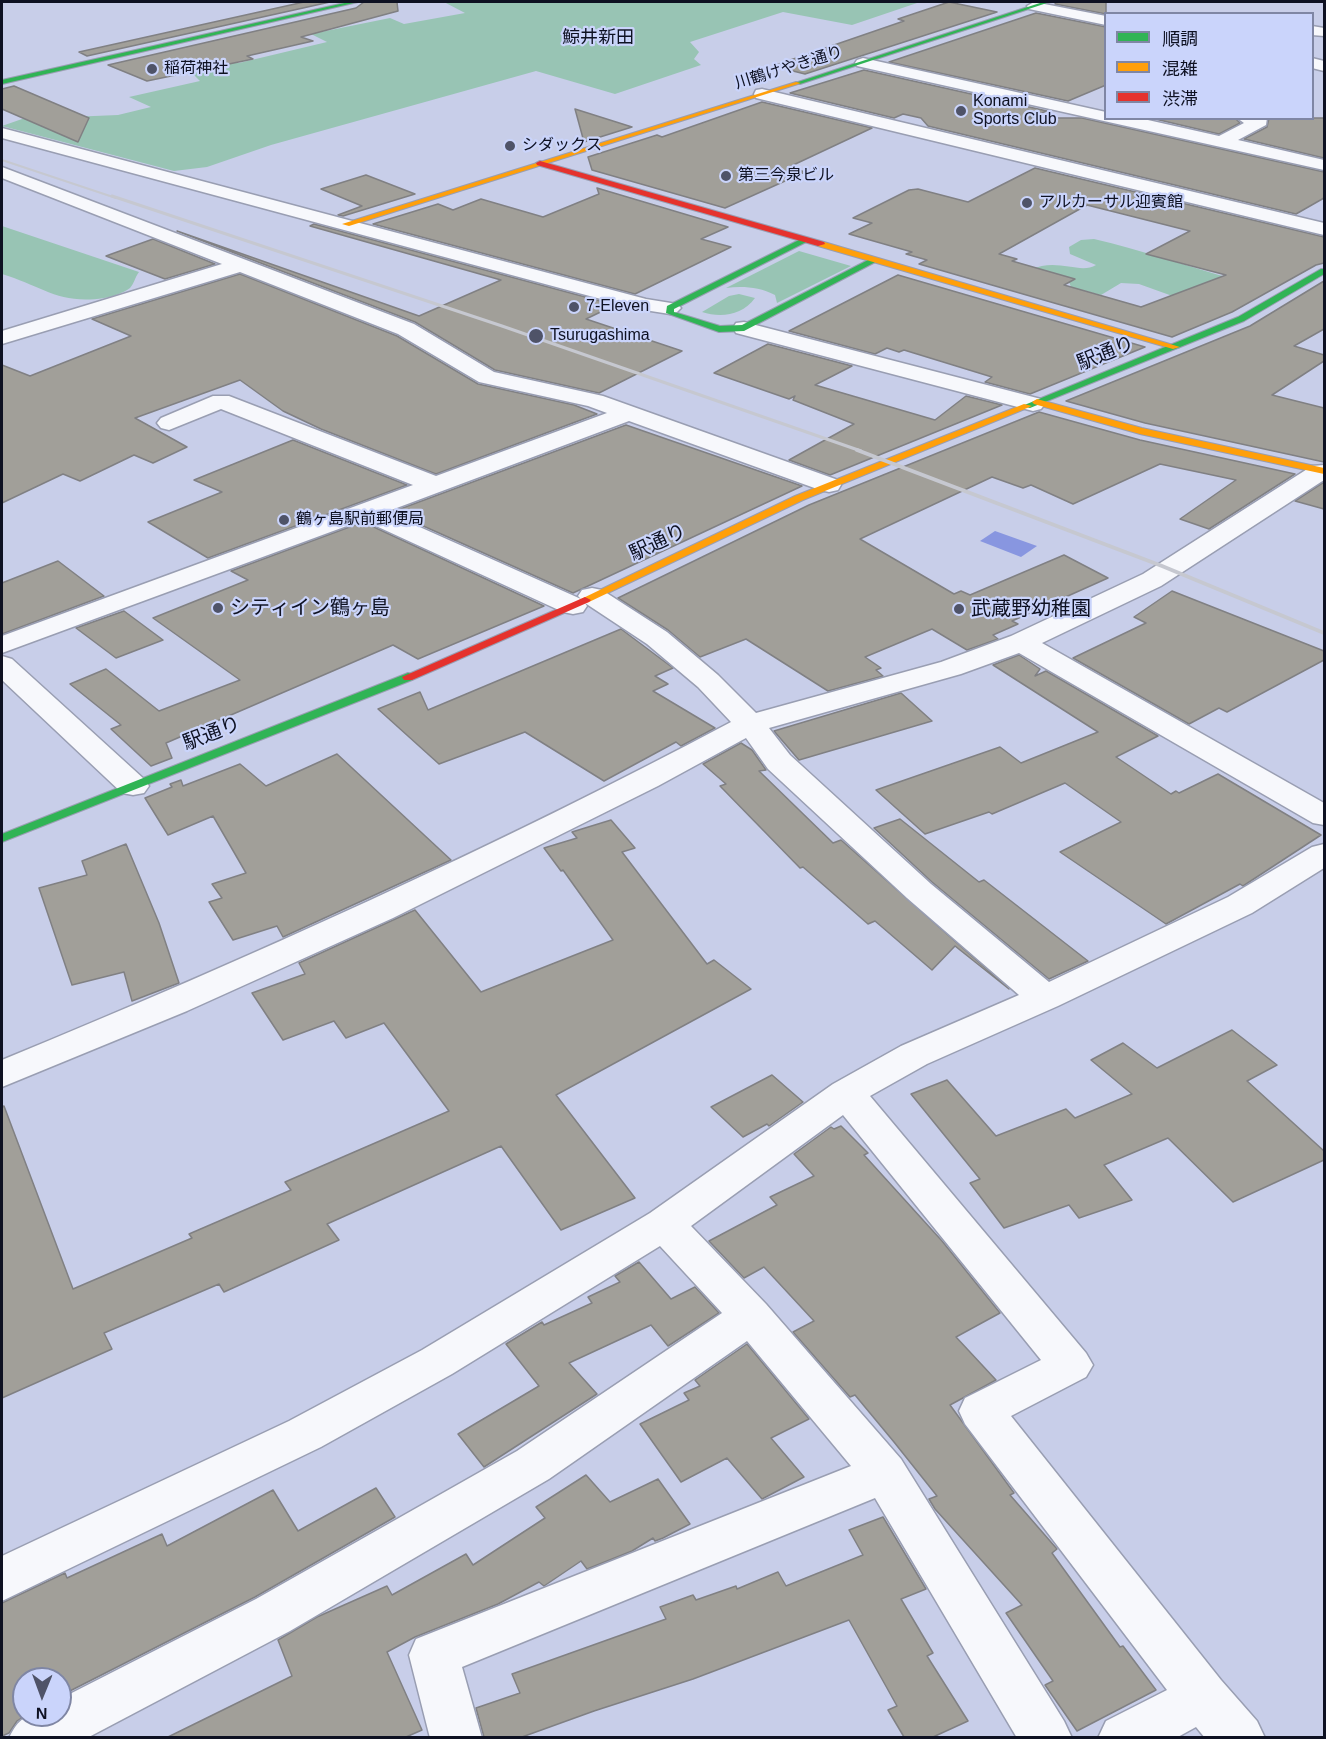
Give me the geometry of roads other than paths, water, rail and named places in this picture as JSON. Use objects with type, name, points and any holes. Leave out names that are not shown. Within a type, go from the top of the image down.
[{"type":"street","points":[[2,82],[355,2]]},
{"type":"street","points":[[1040,4],[1104,20]]},
{"type":"street","name":"川鶴けやき通り","points":[[346,224],[863,63],[1040,4]]},
{"type":"street","points":[[863,63],[1104,117]]},
{"type":"street","points":[[762,94],[1324,229]]},
{"type":"street","points":[[1132,120],[1150,122],[1222,142],[1324,165]]},
{"type":"street","points":[[1222,142],[1260,122],[1252,120]]},
{"type":"street","points":[[2,134],[645,305],[670,308],[806,240]]},
{"type":"street","points":[[540,163],[1176,347]]},
{"type":"street","points":[[2,172],[406,329],[487,377],[595,401],[830,485]]},
{"type":"street","points":[[744,328],[875,260]]},
{"type":"street","points":[[2,338],[241,265]]},
{"type":"street","name":"駅通り","points":[[2,838],[358,698],[583,601],[830,485],[1241,319],[1324,271]]},
{"type":"street","points":[[670,308],[668,310],[673,315],[719,329],[744,328],[1140,431],[1323,471]]},
{"type":"street","points":[[169,423],[221,401],[436,484]]},
{"type":"street","points":[[2,645],[630,413]]},
{"type":"street","points":[[2,1074],[174,1003],[381,910],[647,779],[750,724],[951,668],[1021,642],[1152,580],[1323,471]]},
{"type":"street","points":[[364,511],[583,601],[657,638],[708,681],[750,724],[787,770],[920,891],[1045,998]]},
{"type":"street","points":[[1021,642],[1324,816]]},
{"type":"street","points":[[2,665],[133,786]]},
{"type":"street","points":[[2,1579],[305,1434],[436,1362],[664,1224],[846,1093],[914,1055],[1045,998],[1240,905],[1324,854]]},
{"type":"street","points":[[846,1093],[1071,1365],[981,1411],[1203,1697],[1239,1737]]},
{"type":"street","points":[[664,1224],[751,1316],[885,1473],[1046,1737]]},
{"type":"street","points":[[35,1737],[273,1615],[533,1465],[751,1316]]},
{"type":"street","points":[[456,1737],[434,1655],[885,1473]]},
{"type":"street","points":[[1124,1737],[1203,1697]]},
{"type":"water","points":[[995,531],[1037,546],[1021,557],[980,541]]},
{"type":"railway","points":[[2,160],[116,198]]},
{"type":"railway","points":[[112,196],[502,326],[861,451]]},
{"type":"railway","points":[[857,450],[1162,566],[1324,633]]},
{"type":"place","name":"稲荷神社","points":[[152,69]]},
{"type":"place","name":"Konami Sports Club","points":[[961,111]]},
{"type":"place","name":"シダックス","points":[[510,146]]},
{"type":"place","name":"第三今泉ビル","points":[[726,176]]},
{"type":"place","name":"アルカーサル迎賓館","points":[[1027,203]]},
{"type":"place","name":"7-Eleven","points":[[574,307]]},
{"type":"place","name":"Tsurugashima","points":[[536,336]]},
{"type":"place","name":"鶴ヶ島駅前郵便局","points":[[284,520]]},
{"type":"place","name":"シティイン鶴ヶ島","points":[[218,608]]},
{"type":"place","name":"武蔵野幼稚園","points":[[959,609]]},
{"type":"district","name":"鯨井新田","points":[[598,38]]}]
